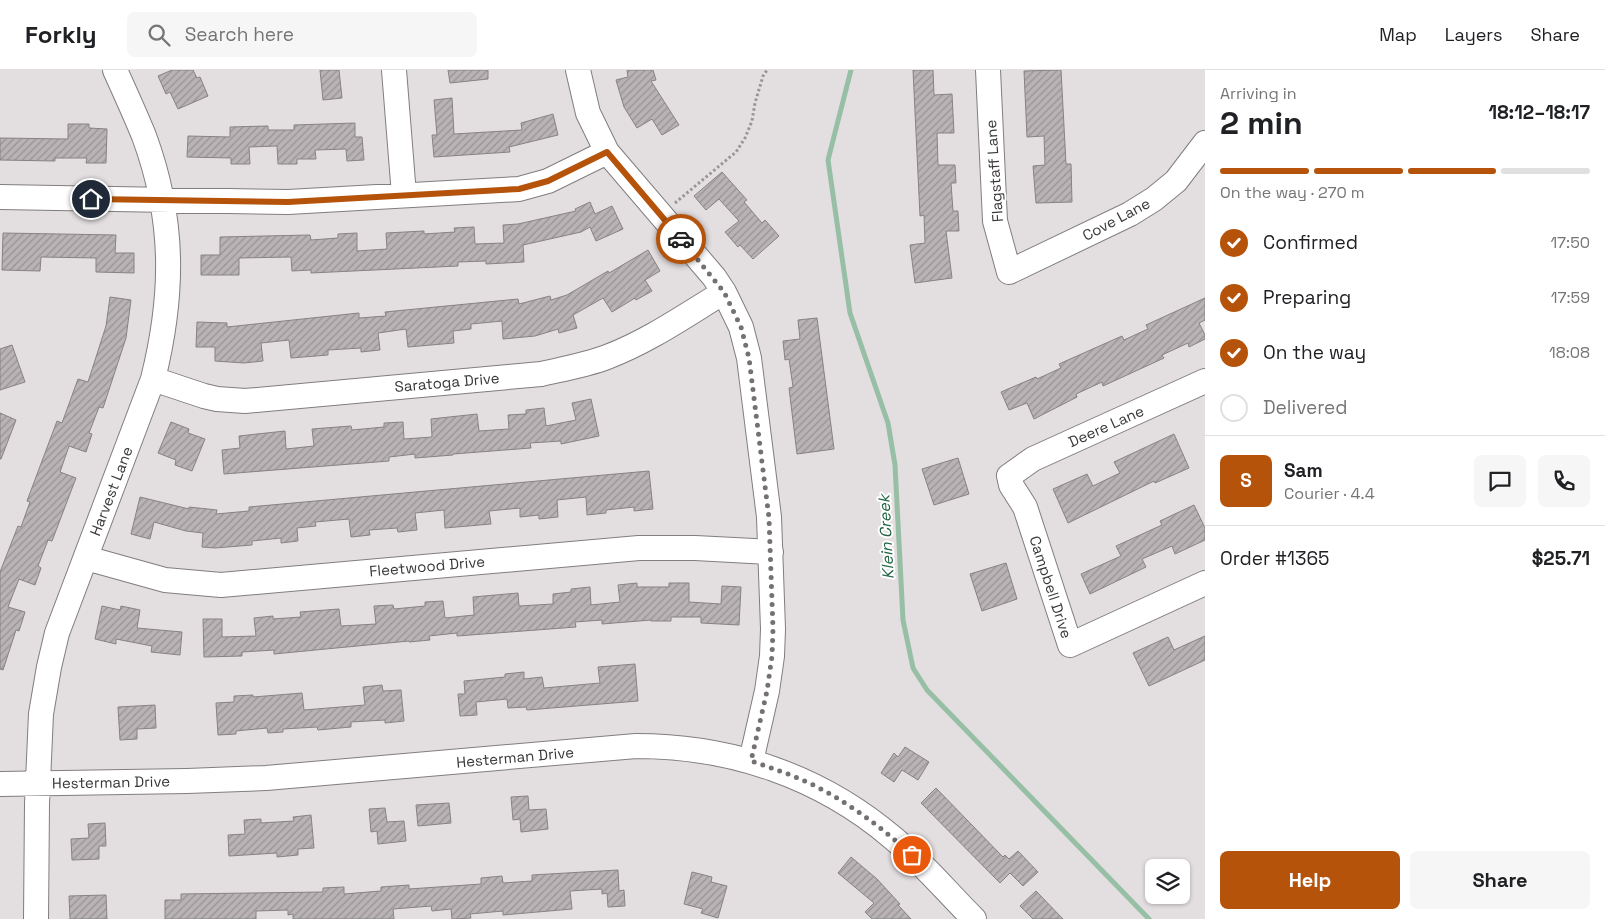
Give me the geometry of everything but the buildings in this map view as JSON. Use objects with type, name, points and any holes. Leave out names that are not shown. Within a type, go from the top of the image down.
[{"type":"street","name":"Harvest Lane","points":[[36,919],[41,714],[49,667],[57,633],[153,379],[162,346],[169,287],[169,255],[162,200],[144,137],[115,70]]},
{"type":"street","points":[[394,70],[404,194]]},
{"type":"street","points":[[578,70],[588,113],[607,152],[714,277],[724,292],[741,327],[749,358],[769,518],[773,629],[772,656],[767,691],[751,761]]},
{"type":"street","name":"Flagstaff Lane","points":[[988,70],[995,221],[1009,272]]},
{"type":"street","name":"Cove Lane","points":[[1009,272],[1130,214],[1154,199],[1176,182],[1205,142]]},
{"type":"street","points":[[0,197],[288,202],[519,189],[548,181],[607,152]]},
{"type":"street","name":"Saratoga Drive","points":[[153,379],[204,396],[245,401],[541,374],[579,366],[608,357],[647,339],[724,292]]},
{"type":"street","name":"Deere Lane","points":[[1009,476],[1032,459],[1205,381]]},
{"type":"street","name":"Campbell Drive","points":[[1009,476],[1025,507],[1070,644],[1205,583]]},
{"type":"street","name":"Fleetwood Drive","points":[[86,558],[165,580],[221,585],[638,548],[695,548],[771,552]]},
{"type":"street","name":"Hesterman Drive","points":[[0,784],[266,778],[636,746],[690,748],[751,761],[810,783],[841,800],[871,820],[912,855],[974,919]]},
{"type":"path","points":[[661,215],[736,152],[745,138],[752,121],[754,103],[763,76],[767,70]]},
{"type":"waterway","name":"Klein Creek","points":[[851,70],[828,160],[850,313],[888,423],[895,465],[903,620],[913,668],[927,690],[1149,919]]},
{"type":"way so far","points":[[681,239],[714,277],[724,292],[741,327],[749,358],[769,518],[773,629],[772,656],[767,691],[751,761],[810,783],[841,800],[871,820],[912,855]]},
{"type":"route","points":[[91,199],[288,202],[519,189],[548,181],[607,152],[681,239]]}]
